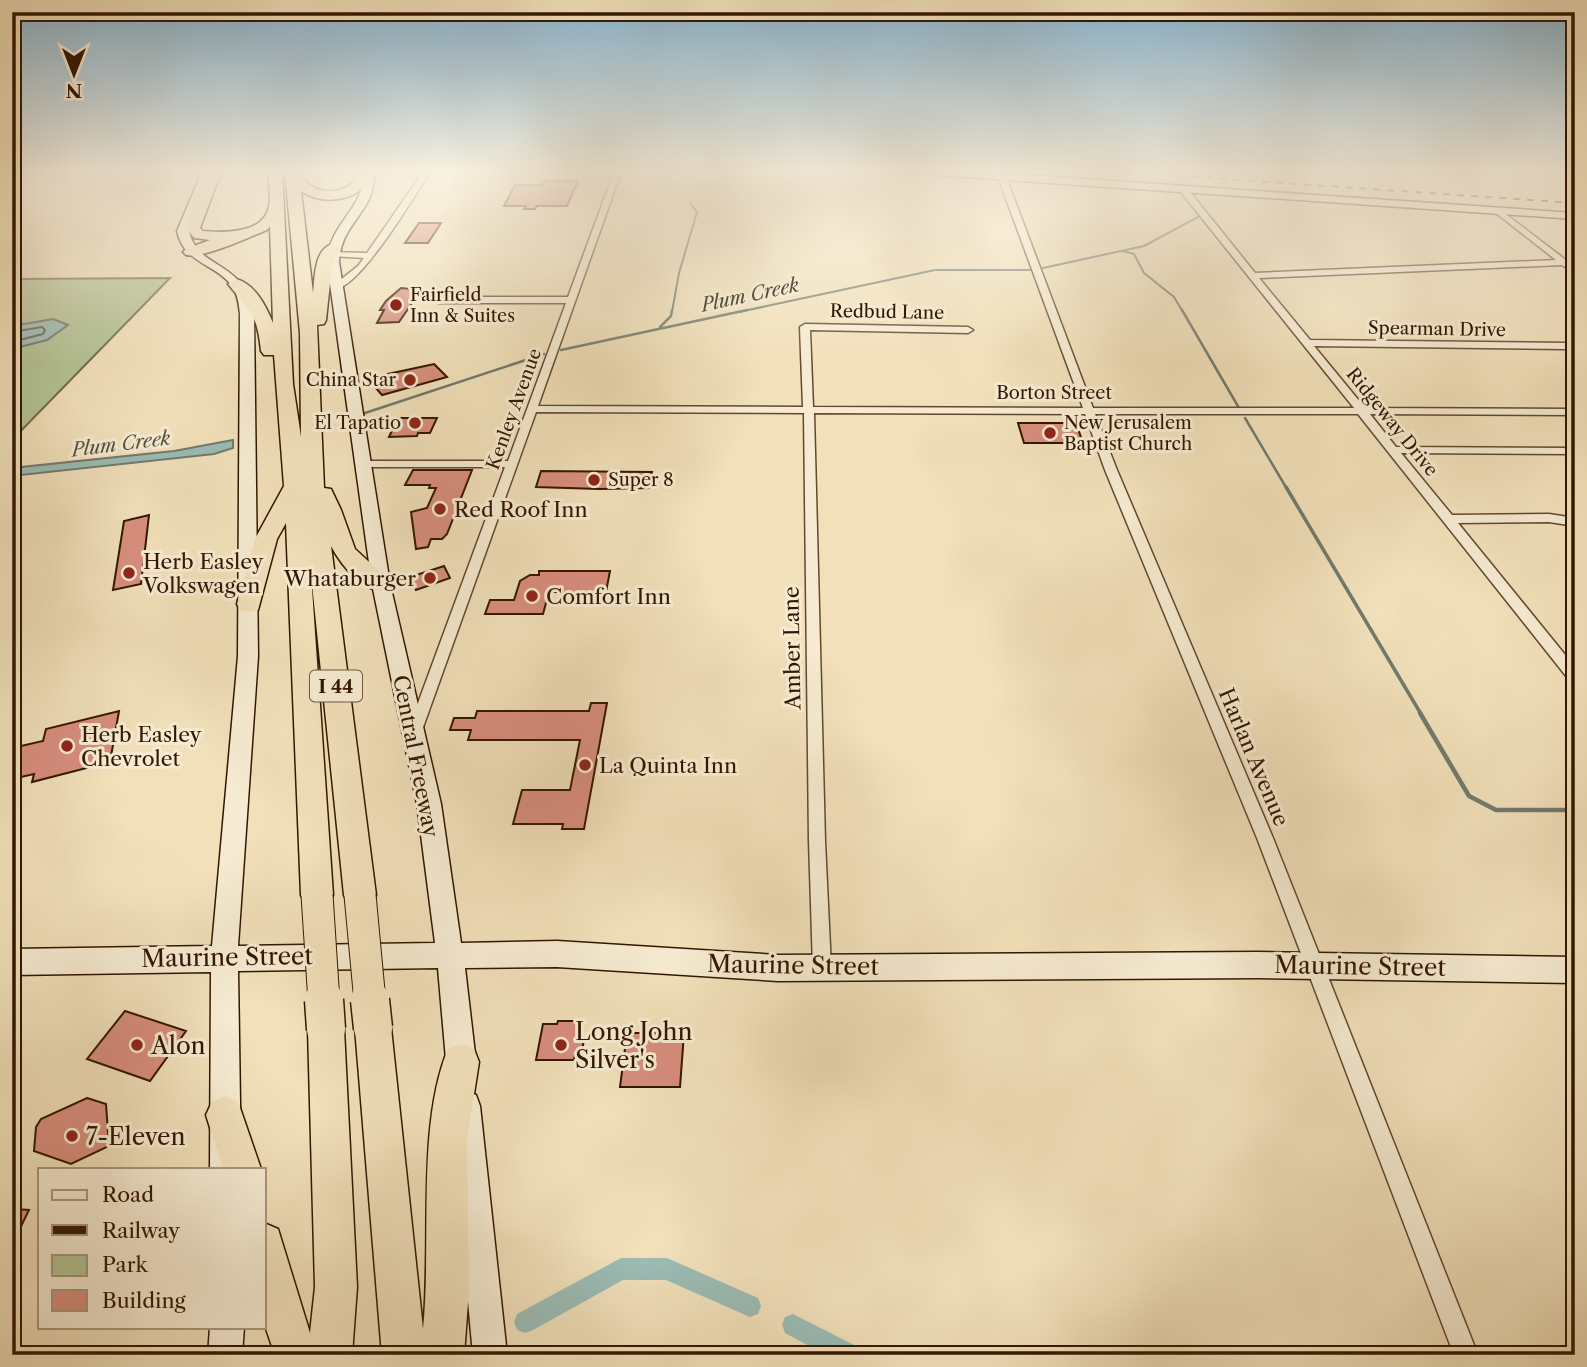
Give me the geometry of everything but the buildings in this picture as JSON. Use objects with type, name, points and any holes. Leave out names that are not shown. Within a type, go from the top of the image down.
[{"type":"highway","points":[[208,236],[232,238]]},
{"type":"highway","points":[[191,252],[239,236]]},
{"type":"highway","name":"I 44","points":[[276,236],[284,384],[304,481],[360,895],[404,1355]]},
{"type":"highway","name":"I 44","points":[[299,236],[309,333],[304,481],[317,895],[326,1029],[336,1287],[330,1355]]},
{"type":"highway","points":[[309,333],[318,318],[324,264],[338,267]]},
{"type":"highway","points":[[236,284],[250,292],[262,317],[271,365],[284,384]]},
{"type":"highway","points":[[249,604],[266,539],[304,481],[331,507],[342,545],[351,560],[381,584]]},
{"type":"highway","points":[[442,1355],[448,1289],[448,1139],[461,1062]]},
{"type":"highway","points":[[225,1115],[242,1168]]},
{"type":"highway","points":[[266,1251],[283,1316],[297,1355]]},
{"type":"main road","points":[[183,236],[191,252],[236,284],[247,314],[248,656],[224,957],[225,1168]]},
{"type":"main road","points":[[338,267],[340,236]]},
{"type":"main road","name":"Central Freeway","points":[[338,267],[381,584],[429,804],[450,955],[490,1355]]},
{"type":"main road","name":"Maurine Street","points":[[12,961],[556,954],[778,968],[1314,966],[1575,970]]},
{"type":"main road","points":[[225,1355],[227,1328]]},
{"type":"street","points":[[338,267],[369,256],[383,236]]},
{"type":"street","name":"Kenley Avenue","points":[[414,736],[595,236]]},
{"type":"street","name":"Harlan Avenue","points":[[1024,236],[1111,470],[1265,838],[1466,1355]]},
{"type":"street","name":"Ridgeway Drive","points":[[1221,236],[1575,677]]},
{"type":"street","points":[[1530,236],[1575,271]]},
{"type":"street","points":[[338,267],[369,256]]},
{"type":"street","points":[[1253,276],[1563,262]]},
{"type":"street","points":[[439,300],[572,300]]},
{"type":"street","name":"Redbud Lane","points":[[805,327],[968,330]]},
{"type":"street","name":"Amber Lane","points":[[805,327],[809,408],[816,828],[822,968]]},
{"type":"street","name":"Spearman Drive","points":[[1306,343],[1572,349]]},
{"type":"street","name":"Borton Street","points":[[533,408],[1575,412]]},
{"type":"street","points":[[1393,450],[1575,451]]},
{"type":"street","points":[[363,464],[512,464]]},
{"type":"street","points":[[1447,519],[1559,518],[1575,522]]},
{"type":"green space","points":[[170,278],[12,440],[12,279]]},
{"type":"water","points":[[53,319],[68,325],[47,340],[12,349],[12,326]]},
{"type":"water","points":[[233,440],[233,448],[214,454],[12,476],[12,468],[174,451]]},
{"type":"waterway","points":[[672,312],[679,273],[690,236]]},
{"type":"waterway","name":"Plum Creek","points":[[1043,268],[1144,246],[1163,236]]},
{"type":"waterway","points":[[1122,251],[1134,254],[1144,273],[1174,297],[1183,312]]},
{"type":"waterway","name":"Plum Creek","points":[[739,312],[935,270],[1030,270]]},
{"type":"waterway","points":[[660,327],[671,316],[672,310]]},
{"type":"waterway","name":"Plum Creek","points":[[561,350],[747,310]]},
{"type":"waterway","points":[[1182,310],[1239,408]]},
{"type":"waterway","name":"Plum Creek","points":[[365,413],[544,354]]},
{"type":"waterway","points":[[1245,418],[1287,489]]},
{"type":"waterway","points":[[1286,487],[1421,714]]},
{"type":"waterway","points":[[1420,713],[1469,796],[1496,810],[1575,810]]},
{"type":"waterway","points":[[525,1322],[621,1269],[667,1269],[750,1306]]},
{"type":"waterway","points":[[793,1325],[850,1355]]},
{"type":"place","name":"Fairfield Inn & Suites","points":[[396,305]]},
{"type":"place","name":"China Star","points":[[410,380]]},
{"type":"place","name":"El Tapatio","points":[[415,423]]},
{"type":"place","name":"New Jerusalem Baptist Church","points":[[1050,433]]},
{"type":"place","name":"Super 8","points":[[594,480]]},
{"type":"place","name":"Red Roof Inn","points":[[440,509]]},
{"type":"place","name":"Herb Easley Volkswagen","points":[[129,573]]},
{"type":"place","name":"Whataburger","points":[[430,578]]},
{"type":"place","name":"Comfort Inn","points":[[532,596]]},
{"type":"place","name":"Herb Easley Chevrolet","points":[[67,746]]},
{"type":"place","name":"La Quinta Inn","points":[[585,765]]},
{"type":"place","name":"Alon","points":[[137,1045]]},
{"type":"place","name":"Long John Silver's","points":[[561,1045]]},
{"type":"place","name":"7-Eleven","points":[[72,1136]]}]
